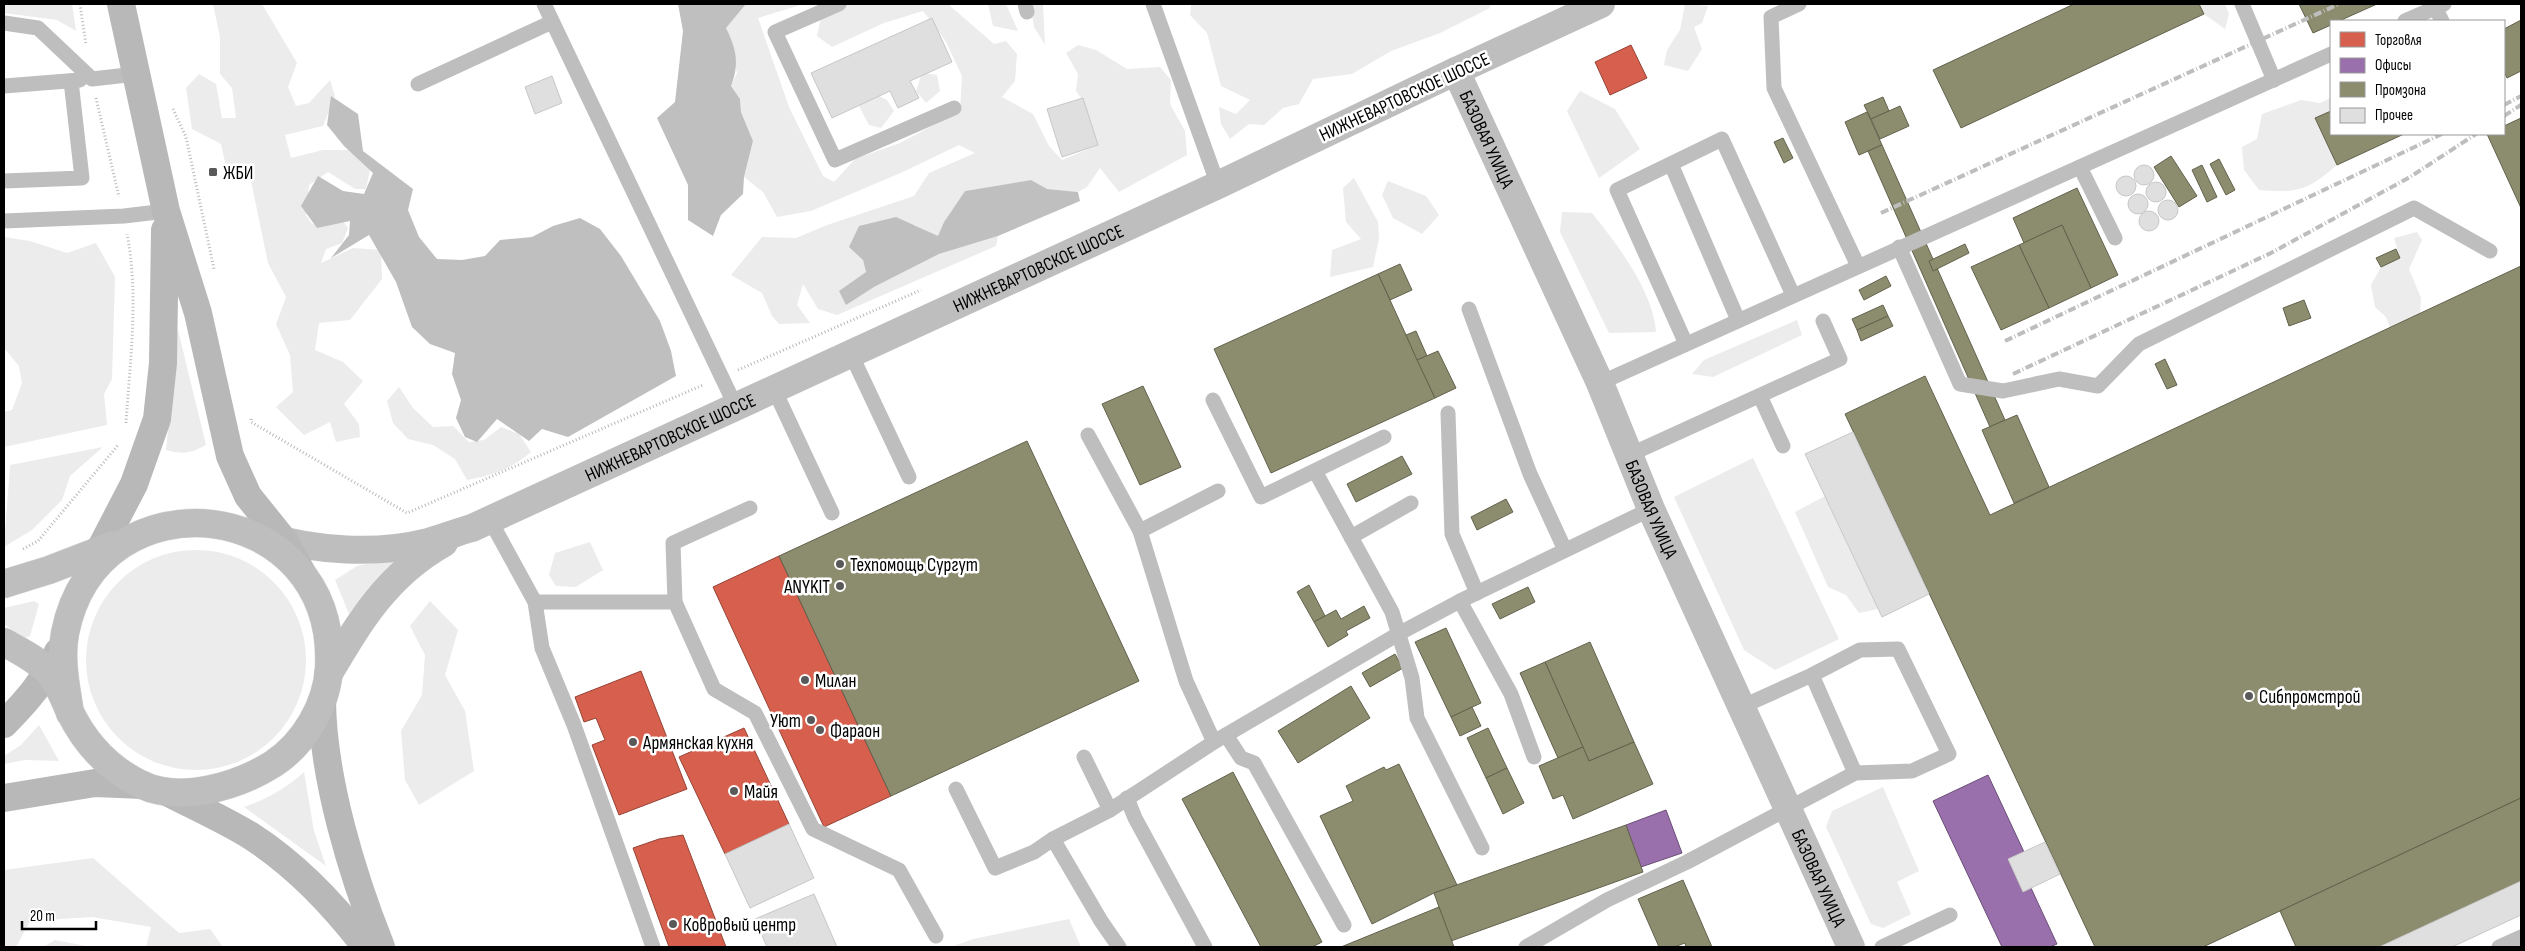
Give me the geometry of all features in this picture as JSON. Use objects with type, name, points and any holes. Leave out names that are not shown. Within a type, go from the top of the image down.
[{"type":"main road","points":[[121,4],[166,211],[198,314],[230,456],[248,496],[285,542],[304,576]]},
{"type":"main road","points":[[83,586],[98,552],[134,484],[157,419],[163,363],[166,211]]},
{"type":"main road","points":[[4,724],[23,705],[49,672],[65,635]]},
{"type":"main road","points":[[325,688],[322,736],[329,771],[356,875],[381,947]]},
{"type":"main road","points":[[4,798],[96,783],[143,785]]},
{"type":"main road","points":[[169,793],[251,836],[303,876],[342,915],[366,947]]},
{"type":"street","name":"НИЖНЕВАРТОВСКОЕ ШОССЕ","points":[[481,524],[735,405],[851,354],[1218,185],[1601,4]]},
{"type":"street","name":"БАЗОВАЯ УЛИЦА","points":[[1456,71],[1600,383],[1651,509],[1851,947]]},
{"type":"street","points":[[4,584],[98,552],[140,534],[165,526],[191,522],[217,523],[285,542],[328,548],[372,548],[427,542],[481,524]]},
{"type":"street","points":[[4,642],[23,652],[49,672],[60,688],[70,713],[99,757],[143,785],[169,793],[206,789],[228,784],[253,775],[275,762],[295,745],[311,724],[325,688],[361,619],[382,594],[411,566],[438,546],[481,524]]},
{"type":"street","points":[[242,530],[266,541],[287,557],[304,576],[318,599],[326,623],[330,649],[325,688]]},
{"type":"street","points":[[70,713],[64,676],[65,635],[71,609],[83,586],[98,565],[118,548],[140,534]]},
{"type":"lane","points":[[544,4],[720,378],[735,405]]},
{"type":"lane","points":[[839,4],[775,32],[836,160],[954,108]]},
{"type":"lane","points":[[1153,4],[1218,185]]},
{"type":"lane","points":[[1799,4],[1770,17],[1774,88],[1858,266]]},
{"type":"lane","points":[[2242,4],[2274,80]]},
{"type":"lane","points":[[2408,20],[2440,11]]},
{"type":"lane","points":[[418,84],[552,22]]},
{"type":"lane","points":[[4,23],[38,28],[92,79]]},
{"type":"lane","points":[[1600,383],[2330,54]]},
{"type":"lane","points":[[4,86],[136,74]]},
{"type":"lane","points":[[4,181],[82,178],[71,81]]},
{"type":"lane","points":[[1686,344],[1617,190],[1722,139],[1794,295]]},
{"type":"lane","points":[[1671,164],[1738,320]]},
{"type":"lane","points":[[2080,167],[2115,238]]},
{"type":"lane","points":[[1899,247],[1960,384],[2003,391],[2059,379],[2098,386],[2139,344],[2414,208],[2490,251]]},
{"type":"lane","points":[[4,221],[124,216],[166,211]]},
{"type":"lane","points":[[1469,309],[1530,474],[1565,550]]},
{"type":"lane","points":[[1629,455],[1840,360],[1823,321]]},
{"type":"lane","points":[[851,354],[909,477]]},
{"type":"lane","points":[[774,389],[832,513]]},
{"type":"lane","points":[[1760,396],[1783,446]]},
{"type":"lane","points":[[1213,400],[1261,497],[1384,437]]},
{"type":"lane","points":[[1448,413],[1452,534],[1477,593]]},
{"type":"lane","points":[[1088,434],[1140,531],[1186,681],[1220,738],[1241,758],[1254,763],[1344,925]]},
{"type":"lane","points":[[1315,471],[1392,612],[1400,633],[1412,678],[1417,718],[1482,848]]},
{"type":"lane","points":[[1140,531],[1218,491]]},
{"type":"lane","points":[[1351,538],[1411,503]]},
{"type":"lane","points":[[750,508],[673,543],[675,602],[714,689],[755,713],[814,829],[898,870],[936,936]]},
{"type":"lane","points":[[956,789],[995,868],[1034,852],[1053,839],[1110,810],[1220,738],[1460,600],[1651,509]]},
{"type":"lane","points":[[481,524],[535,602],[542,648],[574,725],[653,947]]},
{"type":"lane","points":[[1460,600],[1511,694],[1534,757]]},
{"type":"lane","points":[[535,602],[675,602]]},
{"type":"lane","points":[[1526,947],[1607,900],[1687,862],[1787,807],[1855,773],[1912,770],[1949,754],[1898,649],[1860,650],[1812,675],[1741,707]]},
{"type":"lane","points":[[1812,675],[1855,773]]},
{"type":"lane","points":[[1084,757],[1110,810]]},
{"type":"lane","points":[[1127,798],[1135,818],[1205,947]]},
{"type":"lane","points":[[1053,839],[1101,921],[1119,947]]},
{"type":"lane","points":[[1882,947],[1950,914]]},
{"type":"lane","points":[[2499,947],[2521,937]]},
{"type":"path","points":[[80,4],[92,79],[130,249],[132,322],[126,427]]},
{"type":"path","points":[[170,105],[186,138],[202,221],[216,278]]},
{"type":"path","points":[[249,412],[251,422],[407,513],[929,287]]},
{"type":"path","points":[[21,550],[38,541],[126,436]]},
{"type":"shaded area","points":[[4,4],[72,4],[76,31],[57,20],[4,13]]},
{"type":"shaded area","points":[[213,4],[262,4],[297,63],[288,87],[296,106],[309,103],[330,80],[335,96],[323,126],[285,135],[291,158],[323,150],[350,150],[370,170],[366,189],[355,189],[328,172],[309,185],[306,215],[312,224],[343,221],[348,228],[342,243],[326,249],[321,263],[353,248],[381,250],[382,279],[350,320],[319,323],[315,350],[343,362],[363,381],[344,404],[359,424],[360,437],[336,442],[330,422],[304,435],[276,407],[293,392],[290,355],[276,324],[286,297],[268,263],[250,176],[227,171],[221,144],[192,129],[186,88],[199,74],[216,84],[222,118],[236,118],[232,88],[220,74],[220,37]]},
{"type":"shaded area","points":[[678,4],[746,4],[726,28],[736,56],[734,78],[731,86],[740,99],[741,112],[753,141],[744,177],[743,194],[721,215],[713,236],[688,220],[688,185],[657,118],[675,102],[683,31]]},
{"type":"shaded area","points":[[746,4],[804,4],[758,18],[789,107],[823,176],[834,182],[855,159],[900,143],[960,111],[962,76],[945,40],[923,11],[884,23],[832,47],[817,36],[822,12],[836,4],[948,4],[994,44],[1006,41],[1017,54],[1015,81],[1002,97],[1033,114],[1049,146],[1062,160],[1098,145],[1085,104],[1076,91],[1078,74],[1066,53],[1078,45],[1096,50],[1127,69],[1160,67],[1171,80],[1170,104],[1185,131],[1187,155],[1119,192],[1100,168],[1087,187],[1078,192],[1046,189],[1031,180],[965,191],[944,222],[938,237],[915,225],[863,260],[866,272],[840,291],[846,304],[874,287],[939,254],[998,236],[996,246],[837,315],[818,309],[803,284],[797,305],[810,323],[779,324],[772,316],[762,293],[731,275],[762,237],[796,238],[827,225],[914,196],[929,173],[975,153],[959,145],[905,171],[811,211],[777,217],[763,192],[744,177],[753,141],[741,112],[740,99],[731,86],[737,73],[726,28]]},
{"type":"shaded area","points":[[988,4],[1006,4],[1018,31],[993,26]]},
{"type":"shaded area","points":[[1030,4],[1043,4],[1045,45],[1034,27]]},
{"type":"shaded area","points":[[1191,4],[1490,4],[1490,8],[1440,33],[1391,51],[1352,74],[1313,79],[1299,104],[1283,108],[1264,125],[1249,124],[1230,139],[1221,124],[1219,107],[1236,114],[1250,100],[1221,86],[1207,33],[1190,15]]},
{"type":"shaded area","points":[[1685,4],[1708,6],[1702,23],[1694,27],[1702,49],[1688,71],[1664,65],[1667,50],[1680,30]]},
{"type":"shaded area","points":[[2199,4],[2225,4],[2229,14],[2225,29],[2204,14]]},
{"type":"shaded area","points":[[922,73],[937,75],[940,91],[926,103],[916,91]]},
{"type":"shaded area","points":[[1580,91],[1615,109],[1640,149],[1599,178],[1567,111]]},
{"type":"shaded area","points":[[873,93],[887,100],[894,111],[881,128],[869,125],[859,106]]},
{"type":"shaded area","points":[[331,96],[358,114],[363,151],[413,189],[408,210],[419,237],[437,259],[462,260],[485,256],[500,240],[532,237],[553,226],[580,218],[600,229],[621,256],[660,321],[671,351],[676,376],[568,437],[542,429],[529,441],[497,419],[477,442],[465,437],[456,418],[461,400],[452,374],[455,353],[430,344],[412,327],[396,282],[369,235],[331,258],[349,235],[350,221],[317,228],[301,206],[318,176],[343,191],[364,194],[373,173],[344,146],[327,125]]},
{"type":"shaded area","points":[[2330,98],[2330,112],[2315,119],[2337,165],[2318,180],[2301,188],[2283,191],[2259,190],[2244,170],[2242,147],[2257,139],[2262,114],[2301,100],[2320,103]]},
{"type":"shaded area","points":[[1354,178],[1378,222],[1379,238],[1373,267],[1330,277],[1332,250],[1361,239],[1346,222],[1343,188]]},
{"type":"shaded area","points":[[1031,180],[1047,189],[1078,192],[1080,201],[998,236],[939,254],[874,287],[846,305],[839,291],[866,272],[863,260],[849,247],[859,226],[896,217],[938,236],[944,222],[965,191]]},
{"type":"shaded area","points":[[1388,181],[1426,196],[1439,215],[1422,234],[1393,218],[1382,195]]},
{"type":"shaded area","points":[[1562,212],[1592,213],[1602,225],[1622,253],[1641,285],[1648,300],[1656,332],[1609,333],[1560,232]]},
{"type":"shaded area","points":[[2417,232],[2422,240],[2409,269],[2421,298],[2420,314],[2390,328],[2386,317],[2375,307],[2371,285],[2381,267],[2400,258],[2394,238]]},
{"type":"shaded area","points":[[4,237],[30,241],[67,253],[96,243],[115,277],[112,379],[104,394],[107,425],[4,447],[4,412],[12,410],[22,383],[19,366],[4,348]]},
{"type":"shaded area","points":[[1797,320],[1802,335],[1713,377],[1692,374],[1704,360]]},
{"type":"shaded area","points":[[178,330],[206,445],[196,450],[182,453],[166,450]]},
{"type":"shaded area","points":[[399,387],[413,408],[433,427],[453,426],[469,442],[484,440],[501,427],[519,434],[531,452],[516,463],[501,470],[467,480],[455,459],[433,445],[408,439],[393,423],[387,401]]},
{"type":"shaded area","points":[[103,447],[70,476],[62,500],[32,530],[4,547],[10,465]]},
{"type":"shaded area","points":[[1753,458],[1839,639],[1775,670],[1744,650],[1674,497]]},
{"type":"shaded area","points":[[1825,496],[1878,609],[1859,613],[1846,595],[1828,587],[1795,512]]},
{"type":"shaded area","points":[[590,542],[603,570],[576,587],[556,586],[549,575],[555,553]]},
{"type":"shaded area","points":[[185,550],[207,550],[238,558],[257,568],[274,582],[288,599],[298,618],[304,638],[306,660],[304,682],[298,702],[288,721],[274,738],[257,752],[228,766],[207,770],[185,770],[164,766],[144,757],[126,745],[111,730],[99,712],[90,692],[86,671],[86,649],[90,628],[99,608],[111,590],[126,575],[144,563],[164,554]]},
{"type":"shaded area","points":[[407,555],[370,587],[349,614],[335,580],[357,566]]},
{"type":"shaded area","points":[[34,601],[39,604],[30,636],[24,638],[4,624],[4,608]]},
{"type":"shaded area","points":[[430,601],[458,630],[445,675],[465,711],[474,771],[419,805],[405,780],[401,731],[422,695],[425,655],[410,626]]},
{"type":"shaded area","points":[[39,725],[59,761],[25,760],[4,764],[4,756],[21,745]]},
{"type":"shaded area","points":[[304,772],[314,831],[326,866],[244,807],[276,793]]},
{"type":"shaded area","points":[[1883,787],[1919,871],[1897,882],[1911,914],[1883,928],[1871,924],[1826,827],[1832,811]]},
{"type":"shaded area","points":[[93,858],[179,933],[210,929],[223,947],[146,947],[151,927],[92,917],[30,921],[16,947],[4,947],[4,870]]},
{"type":"shaded area","points":[[1069,919],[1081,947],[951,947],[973,939]]},
{"type":"shaded area","points":[[55,940],[91,947],[43,947]]},
{"type":"building: Торговля","points":[[1631,45],[1647,78],[1610,95],[1595,62]]},
{"type":"building: Торговля","name":"Фараон","points":[[779,556],[891,796],[824,827],[713,587]]},
{"type":"building: Торговля","name":"Армянская кухня","points":[[641,671],[687,789],[619,815],[592,745],[605,740],[596,718],[584,722],[575,697]]},
{"type":"building: Торговля","name":"Майя","points":[[744,728],[789,824],[725,854],[679,757]]},
{"type":"building: Торговля","points":[[683,835],[726,947],[669,947],[633,848],[659,839]]},
{"type":"building: Офисы","points":[[1988,775],[2024,852],[2008,859],[2023,892],[2031,888],[2057,944],[2050,947],[2002,947],[1933,801]]},
{"type":"building: Офисы","points":[[1666,810],[1682,853],[1641,867],[1626,825]]},
{"type":"building: Промзона","points":[[2074,4],[2199,4],[2204,14],[1961,128],[1933,70]]},
{"type":"building: Промзона","points":[[2299,4],[2377,4],[2341,20],[2330,20],[2330,25],[2313,33]]},
{"type":"building: Промзона","points":[[2521,20],[2521,71],[2507,78],[2505,73],[2505,28]]},
{"type":"building: Промзона","points":[[1883,97],[1889,111],[1871,119],[1864,105]]},
{"type":"building: Промзона","points":[[1900,106],[1909,126],[1880,139],[1871,119]]},
{"type":"building: Промзона","points":[[2330,111],[2330,135],[2402,135],[2337,165],[2315,118]]},
{"type":"building: Промзона","points":[[1867,112],[1882,145],[1859,155],[1845,122]]},
{"type":"building: Промзона","points":[[2521,118],[2521,208],[2487,135],[2505,135],[2505,126]]},
{"type":"building: Промзона","points":[[1783,138],[1793,158],[1784,163],[1774,142]]},
{"type":"building: Промзона","points":[[1882,145],[2005,420],[1990,427],[1868,151]]},
{"type":"building: Промзона","points":[[2171,156],[2197,196],[2179,207],[2154,167]]},
{"type":"building: Промзона","points":[[2219,159],[2235,190],[2226,195],[2210,164]]},
{"type":"building: Промзона","points":[[2202,165],[2217,197],[2207,202],[2192,170]]},
{"type":"building: Промзона","points":[[2077,188],[2118,275],[2091,288],[2062,225],[2024,243],[2013,218]]},
{"type":"building: Промзона","points":[[2062,225],[2091,288],[2049,308],[2019,245]]},
{"type":"building: Промзона","points":[[1965,244],[1969,253],[1933,271],[1929,261]]},
{"type":"building: Промзона","points":[[2019,245],[2049,308],[2001,330],[1971,267]]},
{"type":"building: Промзона","points":[[2396,249],[2400,258],[2381,267],[2376,258]]},
{"type":"building: Промзона","points":[[1400,264],[1412,290],[1390,300],[1378,274]]},
{"type":"building: Промзона","name":"Сибпромстрой","points":[[2521,266],[2521,798],[2203,947],[2095,947],[1845,414],[1925,376],[1990,515]]},
{"type":"building: Промзона","points":[[1378,274],[1435,398],[1271,473],[1214,349]]},
{"type":"building: Промзона","points":[[1886,276],[1891,286],[1864,300],[1859,290]]},
{"type":"building: Промзона","points":[[2304,300],[2311,318],[2289,326],[2283,308]]},
{"type":"building: Промзона","points":[[1883,305],[1888,316],[1857,330],[1852,319]]},
{"type":"building: Промзона","points":[[1888,316],[1893,326],[1861,341],[1857,330]]},
{"type":"building: Промзона","points":[[1416,331],[1427,356],[1417,360],[1406,335]]},
{"type":"building: Промзона","points":[[1438,351],[1456,388],[1435,398],[1417,360]]},
{"type":"building: Промзона","points":[[2165,359],[2177,385],[2167,389],[2155,364]]},
{"type":"building: Промзона","points":[[1143,386],[1181,467],[1140,485],[1102,404]]},
{"type":"building: Промзона","points":[[2017,415],[2049,487],[2014,503],[1982,430]]},
{"type":"building: Промзона","points":[[1027,441],[1139,681],[891,796],[779,556]]},
{"type":"building: Промзона","points":[[1402,456],[1412,474],[1356,502],[1347,484]]},
{"type":"building: Промзона","points":[[1506,499],[1513,512],[1477,530],[1471,517]]},
{"type":"building: Промзона","points":[[1309,585],[1325,616],[1314,622],[1297,592]]},
{"type":"building: Промзона","points":[[1528,587],[1535,602],[1500,619],[1492,604]]},
{"type":"building: Промзона","points":[[1364,606],[1370,618],[1346,631],[1348,635],[1328,647],[1314,622],[1336,610],[1341,619]]},
{"type":"building: Промзона","points":[[1446,628],[1481,703],[1451,717],[1415,642]]},
{"type":"building: Промзона","points":[[1590,642],[1634,742],[1589,761],[1545,662]]},
{"type":"building: Промзона","points":[[1395,654],[1403,668],[1370,687],[1362,673]]},
{"type":"building: Промзона","points":[[1545,662],[1583,747],[1558,758],[1520,673]]},
{"type":"building: Промзона","points":[[1351,686],[1370,718],[1298,763],[1278,731]]},
{"type":"building: Промзона","points":[[1472,707],[1481,726],[1460,736],[1451,717]]},
{"type":"building: Промзона","points":[[1488,728],[1507,768],[1486,778],[1467,738]]},
{"type":"building: Промзона","points":[[1634,742],[1653,784],[1573,819],[1563,795],[1553,799],[1539,766],[1583,747],[1589,761]]},
{"type":"building: Промзона","points":[[1399,764],[1457,885],[1434,893],[1372,924],[1320,816],[1353,801],[1346,786],[1384,767],[1386,770]]},
{"type":"building: Промзона","points":[[1507,768],[1524,803],[1503,814],[1486,778]]},
{"type":"building: Промзона","points":[[1233,772],[1322,942],[1312,947],[1261,947],[1182,799]]},
{"type":"building: Промзона","points":[[2521,798],[2521,881],[2379,947],[2296,947],[2280,911]]},
{"type":"building: Промзона","points":[[1626,825],[1643,872],[1451,941],[1434,893]]},
{"type":"building: Промзона","points":[[1683,880],[1712,947],[1686,947],[1685,943],[1674,947],[1659,947],[1638,899]]},
{"type":"building: Промзона","points":[[1439,907],[1454,947],[1341,947]]},
{"type":"building: Прочее","points":[[932,18],[952,62],[910,81],[919,98],[898,108],[890,91],[832,118],[811,73]]},
{"type":"building: Прочее","points":[[552,76],[562,103],[535,114],[525,87]]},
{"type":"building: Прочее","points":[[1083,98],[1098,145],[1062,157],[1047,109]]},
{"type":"building: Прочее","points":[[2144,165],[2151,168],[2154,175],[2151,182],[2144,185],[2137,182],[2134,175],[2137,168]]},
{"type":"building: Прочее","points":[[2126,176],[2133,179],[2136,186],[2133,193],[2126,196],[2119,193],[2116,186],[2119,179]]},
{"type":"building: Прочее","points":[[2156,182],[2163,185],[2166,192],[2163,199],[2156,202],[2149,199],[2146,192],[2149,185]]},
{"type":"building: Прочее","points":[[2138,194],[2145,197],[2148,204],[2145,211],[2138,214],[2131,211],[2128,204],[2131,197]]},
{"type":"building: Прочее","points":[[2168,200],[2175,203],[2178,210],[2175,217],[2168,220],[2161,217],[2158,210],[2161,203]]},
{"type":"building: Прочее","points":[[2149,211],[2156,214],[2159,221],[2156,228],[2149,231],[2142,228],[2139,221],[2142,214]]},
{"type":"building: Прочее","points":[[1853,432],[1929,594],[1882,617],[1805,454]]},
{"type":"building: Прочее","points":[[789,824],[814,878],[750,908],[725,854]]},
{"type":"building: Прочее","points":[[2045,842],[2060,874],[2023,892],[2008,859]]},
{"type":"building: Прочее","points":[[2521,881],[2521,915],[2452,947],[2379,947]]},
{"type":"building: Прочее","points":[[814,894],[837,947],[767,947],[755,919]]},
{"type":"railway","points":[[1881,213],[2339,4]]},
{"type":"railway","points":[[2505,104],[2521,96]]},
{"type":"railway","points":[[2505,115],[2521,105]]},
{"type":"railway","points":[[2005,341],[2440,135]]},
{"type":"railway","points":[[2013,374],[2271,253],[2410,177],[2474,135]]},
{"type":"place","name":"ЖБИ","points":[[213,172]]},
{"type":"place","name":"Техпомощь Сургут","points":[[840,564]]},
{"type":"place","name":"ANYKIT","points":[[840,586]]},
{"type":"place","name":"Милан","points":[[805,680]]},
{"type":"place","name":"Сибпромстрой","points":[[2249,696]]},
{"type":"place","name":"Уют","points":[[811,720]]},
{"type":"place","name":"Фараон","points":[[820,730]]},
{"type":"place","name":"Армянская кухня","points":[[633,742]]},
{"type":"place","name":"Майя","points":[[734,791]]},
{"type":"place","name":"Ковровый центр","points":[[673,924]]}]
